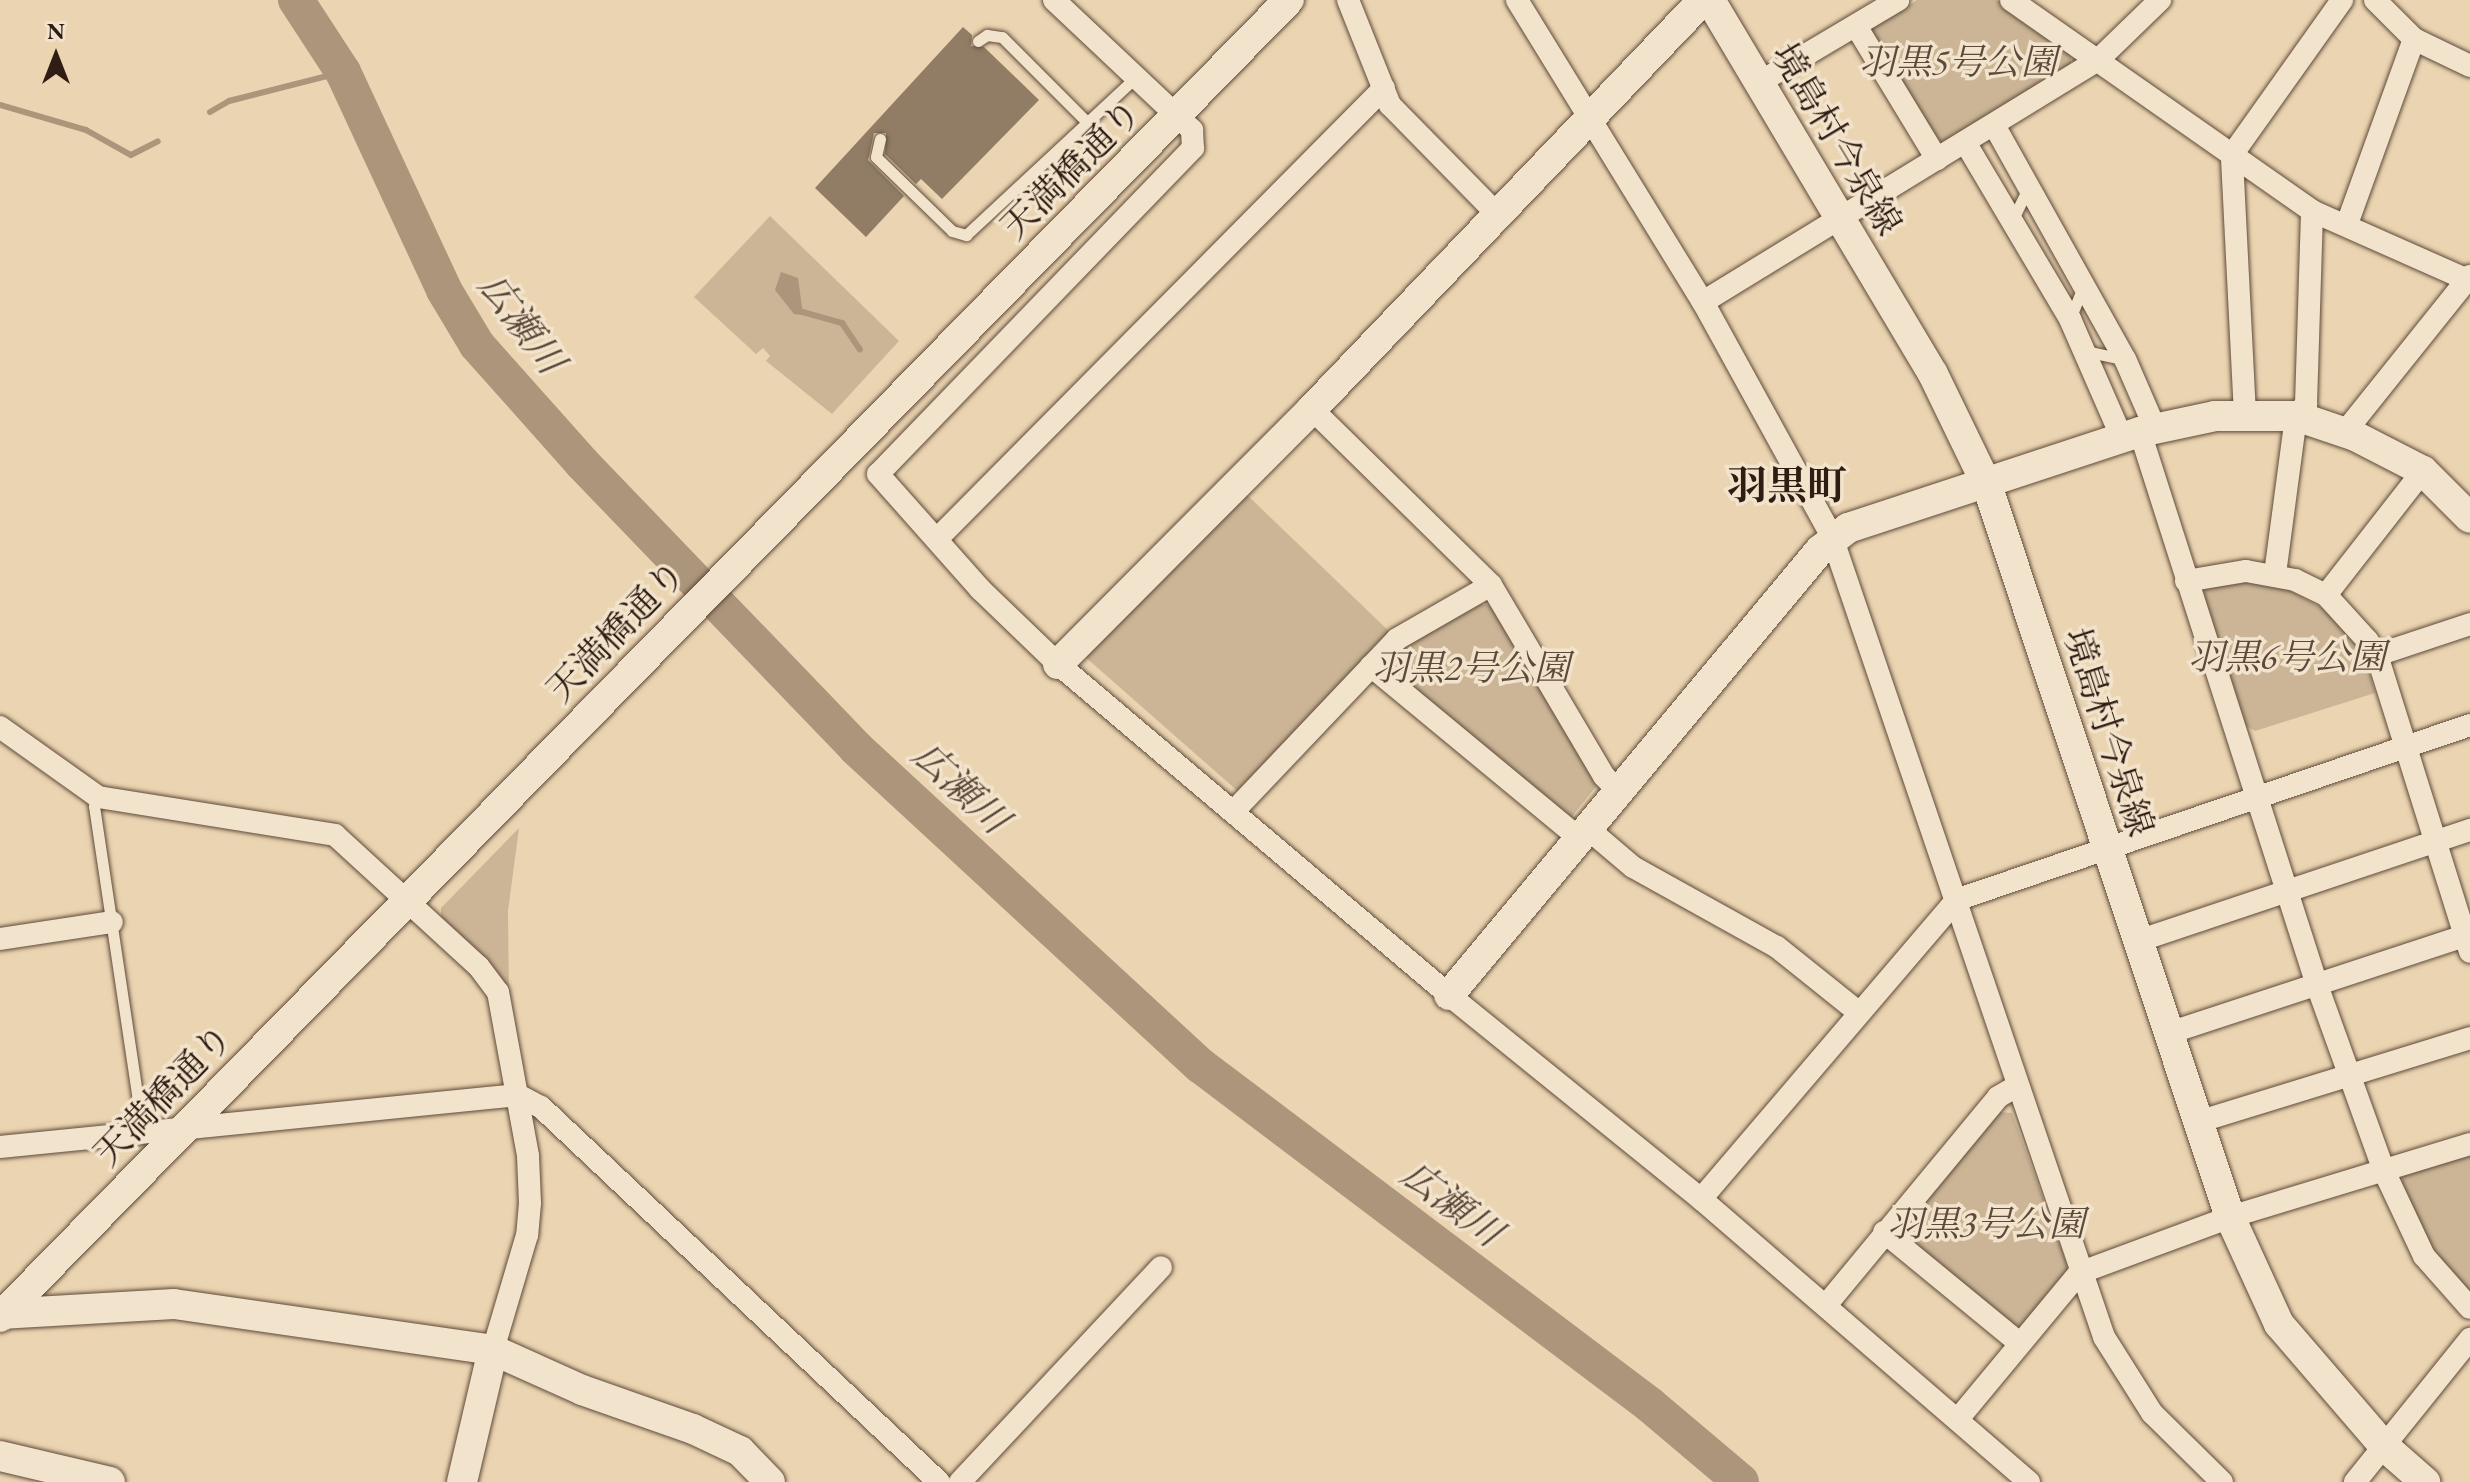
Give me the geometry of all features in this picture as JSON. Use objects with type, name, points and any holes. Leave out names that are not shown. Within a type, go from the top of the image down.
[{"type":"street","points":[[1054,0],[1133,80],[1192,130],[1193,148],[878,474],[1058,664],[1449,995],[1827,1304],[2029,1482]]},
{"type":"street","name":"天満橋通り","points":[[1,1315],[1289,0]]},
{"type":"street","points":[[1348,0],[1390,105],[1497,214]]},
{"type":"street","points":[[1517,0],[1703,302],[1832,537],[1956,900],[2015,1087],[2104,1337],[2145,1402],[2222,1482]]},
{"type":"street","points":[[1058,664],[1312,409],[1703,0]]},
{"type":"street","name":"境島村今泉線","points":[[1710,0],[1933,374],[1987,485],[2172,1032],[2230,1217],[2279,1324],[2384,1446],[2425,1482]]},
{"type":"street","points":[[1760,82],[1898,0]]},
{"type":"street","points":[[2011,0],[2312,211],[2469,279],[2345,432]]},
{"type":"street","points":[[1703,302],[2097,61],[2160,0]]},
{"type":"street","points":[[2245,415],[2232,155],[2342,0]]},
{"type":"street","points":[[2375,0],[2414,39],[2470,66]]},
{"type":"street","points":[[1856,26],[1937,159]]},
{"type":"street","points":[[2347,224],[2414,39]]},
{"type":"street","points":[[937,539],[1384,88]]},
{"type":"street","points":[[1994,125],[2072,259],[2125,359],[2139,433],[2186,581],[2290,891],[2317,985],[2384,1171],[2424,1256],[2470,1308]]},
{"type":"street","points":[[1965,142],[2070,319],[2085,351],[2139,433]]},
{"type":"street","points":[[2275,574],[2296,416],[2306,404],[2312,211]]},
{"type":"street","points":[[1312,409],[1491,585],[1604,776],[1619,792]]},
{"type":"street","points":[[1449,995],[1832,537],[2139,433],[2245,415],[2296,416],[2345,432],[2423,471],[2470,518]]},
{"type":"street","points":[[2326,595],[2423,471]]},
{"type":"street","points":[[2172,1032],[2468,941],[2377,655],[2326,595],[2275,574],[2246,571],[2186,581]]},
{"type":"street","points":[[1233,812],[1397,639],[1491,585]]},
{"type":"street","points":[[2377,655],[2470,624]]},
{"type":"street","points":[[1371,666],[1583,833],[1633,867],[1777,947],[1858,1012]]},
{"type":"street","points":[[1701,1199],[1956,900],[2470,725]]},
{"type":"street","points":[[0,727],[98,797],[335,835],[479,967],[498,992],[528,1156],[527,1235],[493,1350],[462,1482]]},
{"type":"street","points":[[2141,940],[2470,830]]},
{"type":"street","points":[[0,939],[112,922]]},
{"type":"street","points":[[2201,1121],[2352,1078],[2470,1038]]},
{"type":"street","points":[[1827,1304],[1998,1097],[2015,1087]]},
{"type":"street","points":[[0,1147],[518,1095],[541,1107],[939,1482]]},
{"type":"street","points":[[1958,1419],[2079,1273],[2230,1217],[2470,1144]]},
{"type":"street","points":[[1884,1232],[2019,1343]]},
{"type":"street","points":[[960,1482],[1161,1267]]},
{"type":"street","points":[[1,1315],[174,1304],[493,1350],[717,1440],[740,1451],[770,1482]]},
{"type":"street","points":[[2355,1482],[2470,1339]]},
{"type":"street","points":[[0,1456],[110,1482]]},
{"type":"lane","points":[[978,41],[987,35],[1002,37],[1088,123]]},
{"type":"lane","points":[[880,139],[876,157],[952,231],[966,235],[1133,80]]},
{"type":"lane","points":[[2012,221],[2029,186]]},
{"type":"lane","points":[[2031,254],[2072,259]]},
{"type":"lane","points":[[2070,319],[2085,283]]},
{"type":"lane","points":[[2085,351],[2125,359]]},
{"type":"lane","points":[[98,797],[94,806],[143,1132]]},
{"type":"green space","name":"羽黒5号公園","points":[[1917,0],[1997,0],[2071,54],[2071,67],[1944,141],[1932,138],[1871,39],[1871,29]]},
{"type":"green space","points":[[770,216],[899,341],[832,414],[766,361],[770,356],[763,348],[756,354],[694,297]]},
{"type":"green space","points":[[1245,493],[1392,634],[1241,794],[1083,655]]},
{"type":"green space","name":"羽黒6号公園","points":[[2236,578],[2289,590],[2329,612],[2363,650],[2375,693],[2255,731],[2246,726],[2204,595],[2208,584]]},
{"type":"green space","name":"羽黒2号公園","points":[[1479,603],[1495,607],[1598,784],[1569,820],[1392,669],[1394,652]]},
{"type":"green space","points":[[519,828],[508,911],[509,998],[494,967],[441,917],[441,908]]},
{"type":"green space","name":"羽黒3号公園","points":[[1998,1112],[2012,1113],[2067,1264],[2067,1272],[2022,1325],[2011,1325],[1904,1237],[1904,1225]]},
{"type":"green space","points":[[2470,1153],[2470,1297],[2428,1244],[2400,1189],[2404,1174]]},
{"type":"shaded area","points":[[781,272],[798,278],[803,315],[794,314],[775,290]]},
{"type":"building","points":[[963,27],[972,35],[971,46],[984,47],[1039,100],[942,199],[921,179],[916,184],[885,154],[886,133],[874,133],[868,160],[904,196],[866,237],[815,188]]},
{"type":"waterway","name":"広瀬川","points":[[296,0],[343,72],[444,290],[477,345],[582,463],[856,748],[1201,1066],[1650,1405],[1741,1482]]},
{"type":"waterway","points":[[210,112],[229,101],[343,72]]},
{"type":"waterway","points":[[0,105],[86,130],[131,155],[158,141]]},
{"type":"waterway","points":[[799,311],[842,323],[860,350]]},
{"type":"district","name":"羽黒町","points":[[1787,485]]}]
